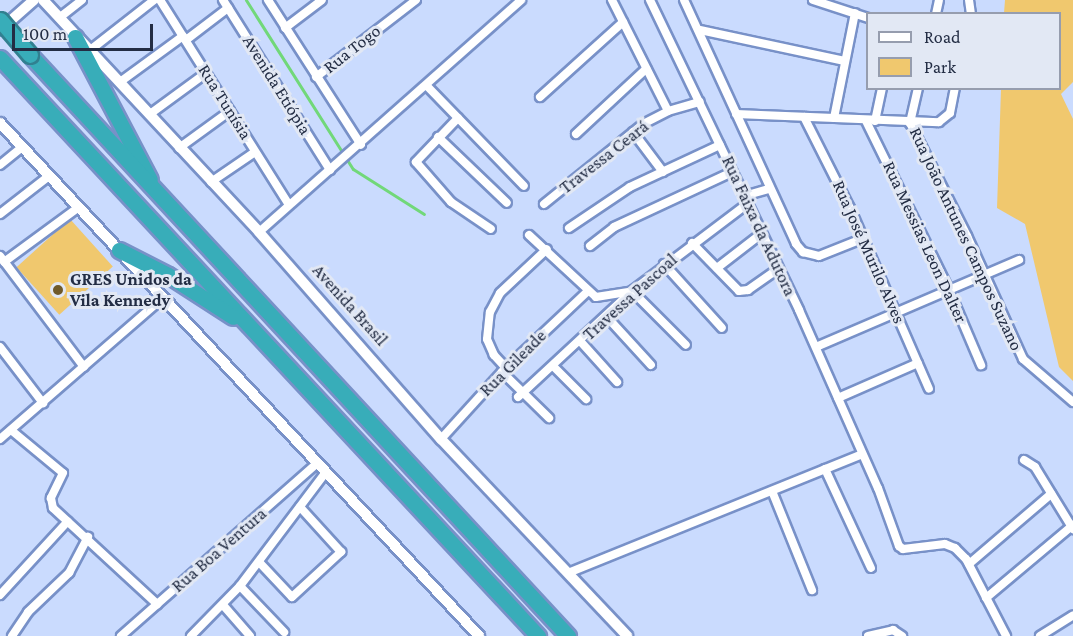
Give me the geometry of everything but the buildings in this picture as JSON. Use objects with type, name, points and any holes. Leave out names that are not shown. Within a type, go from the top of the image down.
[{"type":"highway","points":[[0,20],[159,199],[568,636]]},
{"type":"highway","points":[[75,37],[159,199]]},
{"type":"highway","points":[[0,58],[538,636]]},
{"type":"highway","points":[[119,250],[168,275],[255,332]]},
{"type":"street","points":[[0,31],[34,0]]},
{"type":"street","name":"Avenida Brasil","points":[[43,0],[259,232],[441,439],[627,636]]},
{"type":"street","points":[[59,18],[82,0]]},
{"type":"street","points":[[89,51],[154,0]]},
{"type":"street","name":"Rua Tunísia","points":[[160,0],[289,205]]},
{"type":"street","name":"Avenida Etiópia","points":[[223,0],[330,170]]},
{"type":"street","name":"Avenida Etiópia","points":[[268,0],[361,145]]},
{"type":"street","points":[[285,28],[322,0]]},
{"type":"street","name":"Rua Togo","points":[[316,77],[416,0]]},
{"type":"street","points":[[259,232],[361,145],[521,0]]},
{"type":"street","points":[[612,0],[668,111]]},
{"type":"street","name":"Rua Faixa da Adutora","points":[[650,0],[816,347],[899,546],[903,549],[945,544],[955,548],[969,564]]},
{"type":"street","name":"Rua Faixa da Adutora","points":[[684,0],[700,30],[790,235],[803,252],[819,256],[864,238]]},
{"type":"street","points":[[813,0],[866,18]]},
{"type":"street","points":[[969,0],[971,12]]},
{"type":"street","points":[[120,82],[228,8]]},
{"type":"street","points":[[834,118],[855,13]]},
{"type":"street","points":[[540,97],[623,22]]},
{"type":"street","points":[[700,30],[845,61]]},
{"type":"street","points":[[576,134],[646,69]]},
{"type":"street","points":[[150,114],[206,73]]},
{"type":"street","points":[[427,86],[524,186]]},
{"type":"street","points":[[871,121],[881,90]]},
{"type":"street","name":"Rua João Antunes Campos Suzano","points":[[918,90],[910,123],[985,274],[1023,359],[1073,402]]},
{"type":"street","points":[[736,114],[910,123],[944,121],[952,105],[955,90]]},
{"type":"street","name":"Travessa Ceará","points":[[544,204],[633,132],[668,111],[700,102]]},
{"type":"street","points":[[179,148],[230,111]]},
{"type":"street","name":"Rua José Murilo Alves","points":[[804,117],[864,238],[929,389]]},
{"type":"street","points":[[458,118],[418,157],[417,166],[451,202],[491,230]]},
{"type":"street","name":"Rua Messias Leon Dalter","points":[[871,121],[981,365]]},
{"type":"street","points":[[0,123],[479,636]]},
{"type":"street","points":[[633,132],[663,172]]},
{"type":"street","points":[[438,137],[507,203]]},
{"type":"street","points":[[569,228],[611,198],[720,145]]},
{"type":"street","points":[[0,165],[22,147]]},
{"type":"street","points":[[211,182],[255,152]]},
{"type":"street","points":[[590,246],[614,227],[732,172]]},
{"type":"street","points":[[0,214],[49,176]]},
{"type":"street","name":"Travessa Pascoal","points":[[520,395],[581,342],[632,291],[664,264],[746,200],[769,189]]},
{"type":"street","points":[[79,207],[2,259],[84,367]]},
{"type":"street","points":[[717,268],[761,234]]},
{"type":"street","points":[[529,235],[547,249],[588,291],[605,297],[632,291],[686,345]]},
{"type":"street","points":[[692,243],[740,291],[755,286],[778,269]]},
{"type":"street","points":[[547,249],[500,293],[486,331],[494,355],[520,395],[549,418]]},
{"type":"street","points":[[816,347],[1018,260]]},
{"type":"street","points":[[664,264],[722,327]]},
{"type":"street","name":"Rua Gileade","points":[[441,439],[504,370],[588,291]]},
{"type":"street","points":[[0,439],[163,298]]},
{"type":"street","points":[[607,317],[651,365]]},
{"type":"street","points":[[581,342],[617,382]]},
{"type":"street","points":[[0,347],[43,403]]},
{"type":"street","points":[[838,398],[918,363]]},
{"type":"street","points":[[553,366],[586,399]]},
{"type":"street","points":[[11,430],[59,467],[62,478],[50,503],[158,604]]},
{"type":"street","points":[[568,573],[862,454]]},
{"type":"street","points":[[986,598],[1072,527],[1035,467],[1024,460]]},
{"type":"street","name":"Rua Boa Ventura","points":[[121,636],[318,463]]},
{"type":"street","points":[[825,469],[871,568]]},
{"type":"street","points":[[191,636],[240,586],[326,472]]},
{"type":"street","points":[[772,491],[812,590]]},
{"type":"street","points":[[1006,636],[969,564],[1051,494]]},
{"type":"street","points":[[259,562],[288,594],[296,595],[340,554],[338,546],[300,507]]},
{"type":"street","points":[[0,595],[68,521]]},
{"type":"street","points":[[12,636],[28,612],[69,573],[88,537]]},
{"type":"street","points":[[240,586],[284,632]]},
{"type":"street","points":[[223,605],[250,636]]},
{"type":"street","points":[[1042,635],[1073,615]]},
{"type":"street","points":[[199,628],[207,636]]},
{"type":"street","points":[[868,636],[888,630],[898,630],[903,636]]},
{"type":"green space","points":[[1005,0],[1073,0],[1073,82],[1061,94],[1073,119],[1073,381],[1059,367],[1025,224],[997,208],[1001,90],[1061,90],[1061,12],[1004,12]]},
{"type":"green space","name":"GRES Unidos da Vila Kennedy","points":[[70,219],[113,267],[59,315],[16,267]]},
{"type":"waterway","points":[[246,0],[353,169],[424,214]]},
{"type":"place","name":"GRES Unidos da Vila Kennedy","points":[[58,290]]}]
